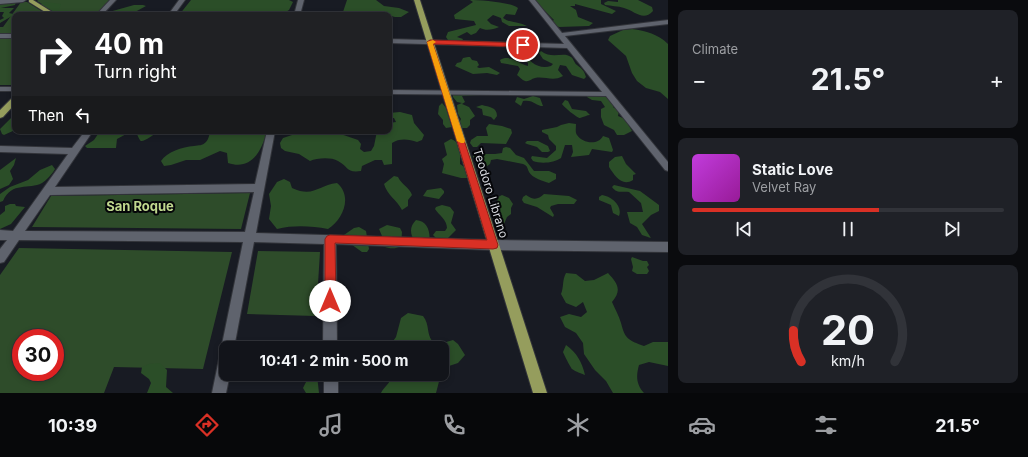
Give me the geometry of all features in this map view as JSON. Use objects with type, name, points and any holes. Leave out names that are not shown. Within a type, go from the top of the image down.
[{"type":"main road","name":"Teodoro Librano","points":[[417,0],[540,393]]},
{"type":"main road","points":[[32,1],[49,12]]},
{"type":"main road","points":[[0,115],[12,103]]},
{"type":"street","points":[[0,2],[23,0]]},
{"type":"street","points":[[101,12],[113,0]]},
{"type":"street","points":[[173,12],[182,0]]},
{"type":"street","points":[[299,12],[301,0]]},
{"type":"street","points":[[532,0],[668,168]]},
{"type":"street","points":[[561,35],[668,22]]},
{"type":"street","points":[[0,36],[12,36]]},
{"type":"street","points":[[392,41],[570,46]]},
{"type":"street","points":[[0,89],[12,89]]},
{"type":"street","points":[[392,92],[608,94]]},
{"type":"street","points":[[0,258],[87,134]]},
{"type":"street","points":[[229,341],[248,237],[270,134]]},
{"type":"street","points":[[0,149],[75,150]]},
{"type":"street","points":[[47,191],[259,188]]},
{"type":"street","points":[[0,235],[248,237],[493,245],[668,247]]},
{"type":"street","points":[[330,239],[330,341]]},
{"type":"street","points":[[219,393],[221,381]]},
{"type":"street","points":[[330,381],[330,393]]},
{"type":"green space","points":[[110,0],[98,12],[55,12],[37,1]]},
{"type":"green space","points":[[191,0],[289,0],[293,2],[289,10],[286,12],[181,12]]},
{"type":"green space","points":[[347,0],[376,0],[384,6],[399,8],[409,12],[401,17],[395,17],[392,16],[392,12],[343,12]]},
{"type":"green space","points":[[470,0],[481,0],[514,6],[518,8],[515,15],[506,14],[503,18],[527,26],[509,26],[502,22],[501,18],[493,15],[487,20],[491,24],[499,27],[489,30],[480,28],[476,33],[471,35],[467,32],[457,37],[463,39],[462,41],[448,40],[446,37],[448,32],[476,25],[474,21],[455,19],[454,15],[473,2]]},
{"type":"green space","points":[[534,0],[601,0],[601,4],[616,11],[612,14],[575,4],[575,6],[570,6],[576,10],[578,17],[593,23],[589,26],[559,27],[550,22],[554,20]]},
{"type":"green space","points":[[618,0],[638,0],[652,7],[653,11],[646,16],[642,16],[628,9],[605,5],[604,3],[608,1],[618,2]]},
{"type":"green space","points":[[16,2],[15,5],[1,8],[14,8],[9,13],[12,14],[12,16],[0,23],[0,20],[4,18],[2,16],[4,12],[0,12],[0,3]]},
{"type":"green space","points":[[21,2],[27,2],[43,12],[14,12]]},
{"type":"green space","points":[[45,2],[61,4],[59,10],[68,10],[70,12],[53,12],[40,5]]},
{"type":"green space","points":[[134,5],[146,6],[135,12],[109,12]]},
{"type":"green space","points":[[12,14],[12,34],[0,34],[0,27],[3,27]]},
{"type":"green space","points":[[632,29],[652,34],[668,44],[668,99],[660,92],[646,88],[637,81],[632,73],[626,56],[608,40],[610,36],[623,30]]},
{"type":"green space","points":[[0,36],[12,36],[12,85],[0,85]]},
{"type":"green space","points":[[541,51],[550,55],[568,55],[583,70],[586,77],[584,79],[572,75],[566,66],[560,65],[558,70],[563,76],[559,78],[535,78],[525,81],[517,75],[520,69],[518,66],[501,63],[500,60],[507,58],[528,66],[528,63],[523,57],[523,52],[531,62],[538,66],[551,66],[553,64],[543,59],[539,53]]},
{"type":"green space","points":[[470,57],[472,60],[477,61],[479,65],[477,67],[489,67],[500,73],[497,75],[487,73],[473,74],[455,66],[457,63],[461,62],[463,58]]},
{"type":"green space","points":[[453,94],[480,95],[462,96],[465,102],[462,104],[469,107],[475,116],[470,120],[470,125],[467,128],[460,128],[459,123],[461,119],[458,114],[457,105],[462,103],[457,102],[453,97]]},
{"type":"green space","points":[[591,94],[608,97],[615,104],[613,107],[619,111],[618,116],[625,119],[632,131],[624,135],[617,135],[614,130],[604,125],[601,117],[601,109],[605,107],[601,101],[592,100],[587,97],[587,95]]},
{"type":"green space","points":[[533,96],[540,98],[543,106],[532,102],[523,101],[521,106],[515,102],[517,97],[524,99]]},
{"type":"green space","points":[[565,100],[568,101],[572,109],[586,111],[590,115],[580,118],[576,116],[562,104]]},
{"type":"green space","points":[[442,103],[451,114],[450,120],[454,126],[452,127],[446,128],[443,124],[443,120],[438,114],[439,106]]},
{"type":"green space","points":[[482,105],[496,111],[497,116],[494,120],[491,117],[483,115],[482,109],[476,107]]},
{"type":"green space","points":[[400,112],[412,115],[414,123],[424,135],[422,140],[417,142],[411,140],[398,140],[392,143],[392,164],[384,165],[382,160],[375,160],[362,166],[361,171],[353,171],[348,169],[342,163],[332,159],[324,158],[310,161],[299,154],[285,151],[281,148],[280,143],[283,138],[295,134],[341,134],[358,140],[361,144],[360,149],[364,152],[371,151],[374,146],[376,134],[392,134],[392,123],[396,122],[394,118],[392,118],[392,113]]},
{"type":"green space","points":[[12,117],[12,131],[4,135],[0,129]]},
{"type":"green space","points":[[569,123],[576,124],[577,135],[582,140],[594,142],[601,139],[603,136],[609,138],[613,150],[612,152],[592,149],[589,155],[571,157],[573,152],[572,145],[565,145],[561,158],[558,160],[547,162],[533,161],[531,158],[532,156],[547,158],[556,150],[556,146],[549,139],[548,135],[542,132],[542,130]]},
{"type":"green space","points":[[489,124],[511,129],[512,133],[506,144],[481,143],[477,147],[473,147],[470,143],[471,140],[477,136],[488,136],[486,128]]},
{"type":"green space","points":[[98,134],[126,134],[117,139],[116,148],[87,148],[85,146],[94,140]]},
{"type":"green space","points":[[137,134],[154,134],[143,141],[140,140]]},
{"type":"green space","points":[[210,134],[266,134],[259,152],[250,161],[244,164],[236,165],[228,163],[227,153],[220,151],[200,160],[186,160],[171,165],[164,166],[161,161],[167,155],[180,149],[200,145],[207,141]]},
{"type":"green space","points":[[451,139],[459,146],[460,164],[469,170],[468,178],[461,178],[442,173],[444,164],[442,159],[447,155],[444,143]]},
{"type":"green space","points":[[527,141],[538,141],[548,146],[550,151],[542,152],[537,147],[525,143]]},
{"type":"green space","points":[[503,148],[510,148],[516,155],[524,158],[534,171],[549,171],[556,174],[556,179],[549,183],[530,174],[527,166],[523,164],[497,159],[491,160],[490,164],[483,169],[480,168],[478,162],[473,157],[473,154],[502,153]]},
{"type":"green space","points":[[622,156],[626,164],[636,174],[633,175],[633,180],[629,182],[619,180],[609,167],[609,162],[615,157]]},
{"type":"green space","points":[[16,158],[10,171],[13,179],[9,185],[0,189],[0,170]]},
{"type":"green space","points":[[52,165],[55,169],[44,182],[37,185],[16,188],[7,195],[3,201],[0,202],[0,194],[10,187],[28,180],[40,170]]},
{"type":"green space","points":[[394,176],[398,177],[412,195],[408,200],[408,206],[402,210],[387,191],[384,184]]},
{"type":"green space","points":[[284,179],[290,182],[292,188],[306,192],[337,183],[342,188],[345,201],[342,214],[338,220],[328,229],[302,226],[277,229],[269,219],[271,206],[269,194],[277,182]]},
{"type":"green space","points":[[614,185],[640,191],[659,205],[659,211],[651,215],[642,224],[651,238],[642,235],[637,227],[630,223],[627,212],[643,212],[641,203],[629,192],[616,191],[612,187]]},
{"type":"green space","points":[[441,188],[444,193],[439,199],[423,196],[427,190]]},
{"type":"green space","points":[[250,193],[241,229],[32,227],[51,196]]},
{"type":"green space","points":[[544,194],[569,196],[577,200],[574,204],[558,204],[551,206],[550,208],[554,215],[553,217],[537,207],[524,203],[522,200],[526,195],[535,199]]},
{"type":"green space","points":[[502,195],[509,198],[513,204],[511,214],[507,217],[504,224],[500,225],[493,222],[498,197]]},
{"type":"green space","points":[[602,195],[609,197],[618,205],[620,212],[619,216],[613,213],[611,205],[599,200],[599,197]]},
{"type":"green space","points":[[10,204],[25,207],[11,224],[0,229],[0,215],[5,211],[5,206]]},
{"type":"green space","points":[[442,205],[450,207],[454,212],[451,223],[456,230],[447,239],[436,238],[433,235],[436,231],[445,231],[447,228],[444,220],[435,209],[436,207]]},
{"type":"green space","points":[[416,220],[426,225],[428,228],[430,235],[429,243],[415,242],[413,239],[411,228]]},
{"type":"green space","points":[[387,225],[400,228],[402,232],[401,246],[388,248],[377,242],[382,236],[379,229]]},
{"type":"green space","points":[[359,227],[366,231],[369,249],[367,252],[362,252],[341,237],[354,228]]},
{"type":"green space","points":[[19,248],[232,252],[203,369],[114,367],[104,393],[0,393],[0,275]]},
{"type":"green space","points":[[258,251],[320,252],[316,316],[247,314]]},
{"type":"green space","points":[[632,257],[647,261],[649,271],[647,274],[637,274],[632,271]]},
{"type":"green space","points":[[566,273],[576,274],[585,281],[594,280],[608,273],[618,287],[617,294],[612,302],[626,336],[634,342],[644,346],[653,342],[668,342],[668,366],[649,362],[639,365],[637,380],[644,393],[613,393],[606,381],[595,370],[584,354],[583,343],[576,333],[565,327],[560,317],[569,314],[581,317],[587,312],[583,302],[576,307],[566,303],[561,294]]},
{"type":"green space","points":[[408,313],[423,316],[427,322],[429,335],[432,341],[393,341],[396,337],[401,318]]},
{"type":"green space","points":[[453,340],[458,344],[465,355],[458,363],[449,366],[449,341]]},
{"type":"green space","points":[[566,345],[578,358],[585,375],[571,368],[563,352]]},
{"type":"green space","points":[[160,363],[167,370],[166,387],[173,393],[147,393],[151,383],[149,379],[141,373],[142,367],[149,364]]},
{"type":"green space","points":[[306,381],[318,381],[319,393],[306,393],[303,388]]},
{"type":"green space","points":[[439,381],[436,393],[381,393],[390,382]]},
{"type":"slow traffic","points":[[433,42],[430,42],[461,141]]},
{"type":"district","name":"San Roque","points":[[140,206]]},
{"type":"route","points":[[330,301],[330,239],[493,245],[430,42],[523,45]]}]
